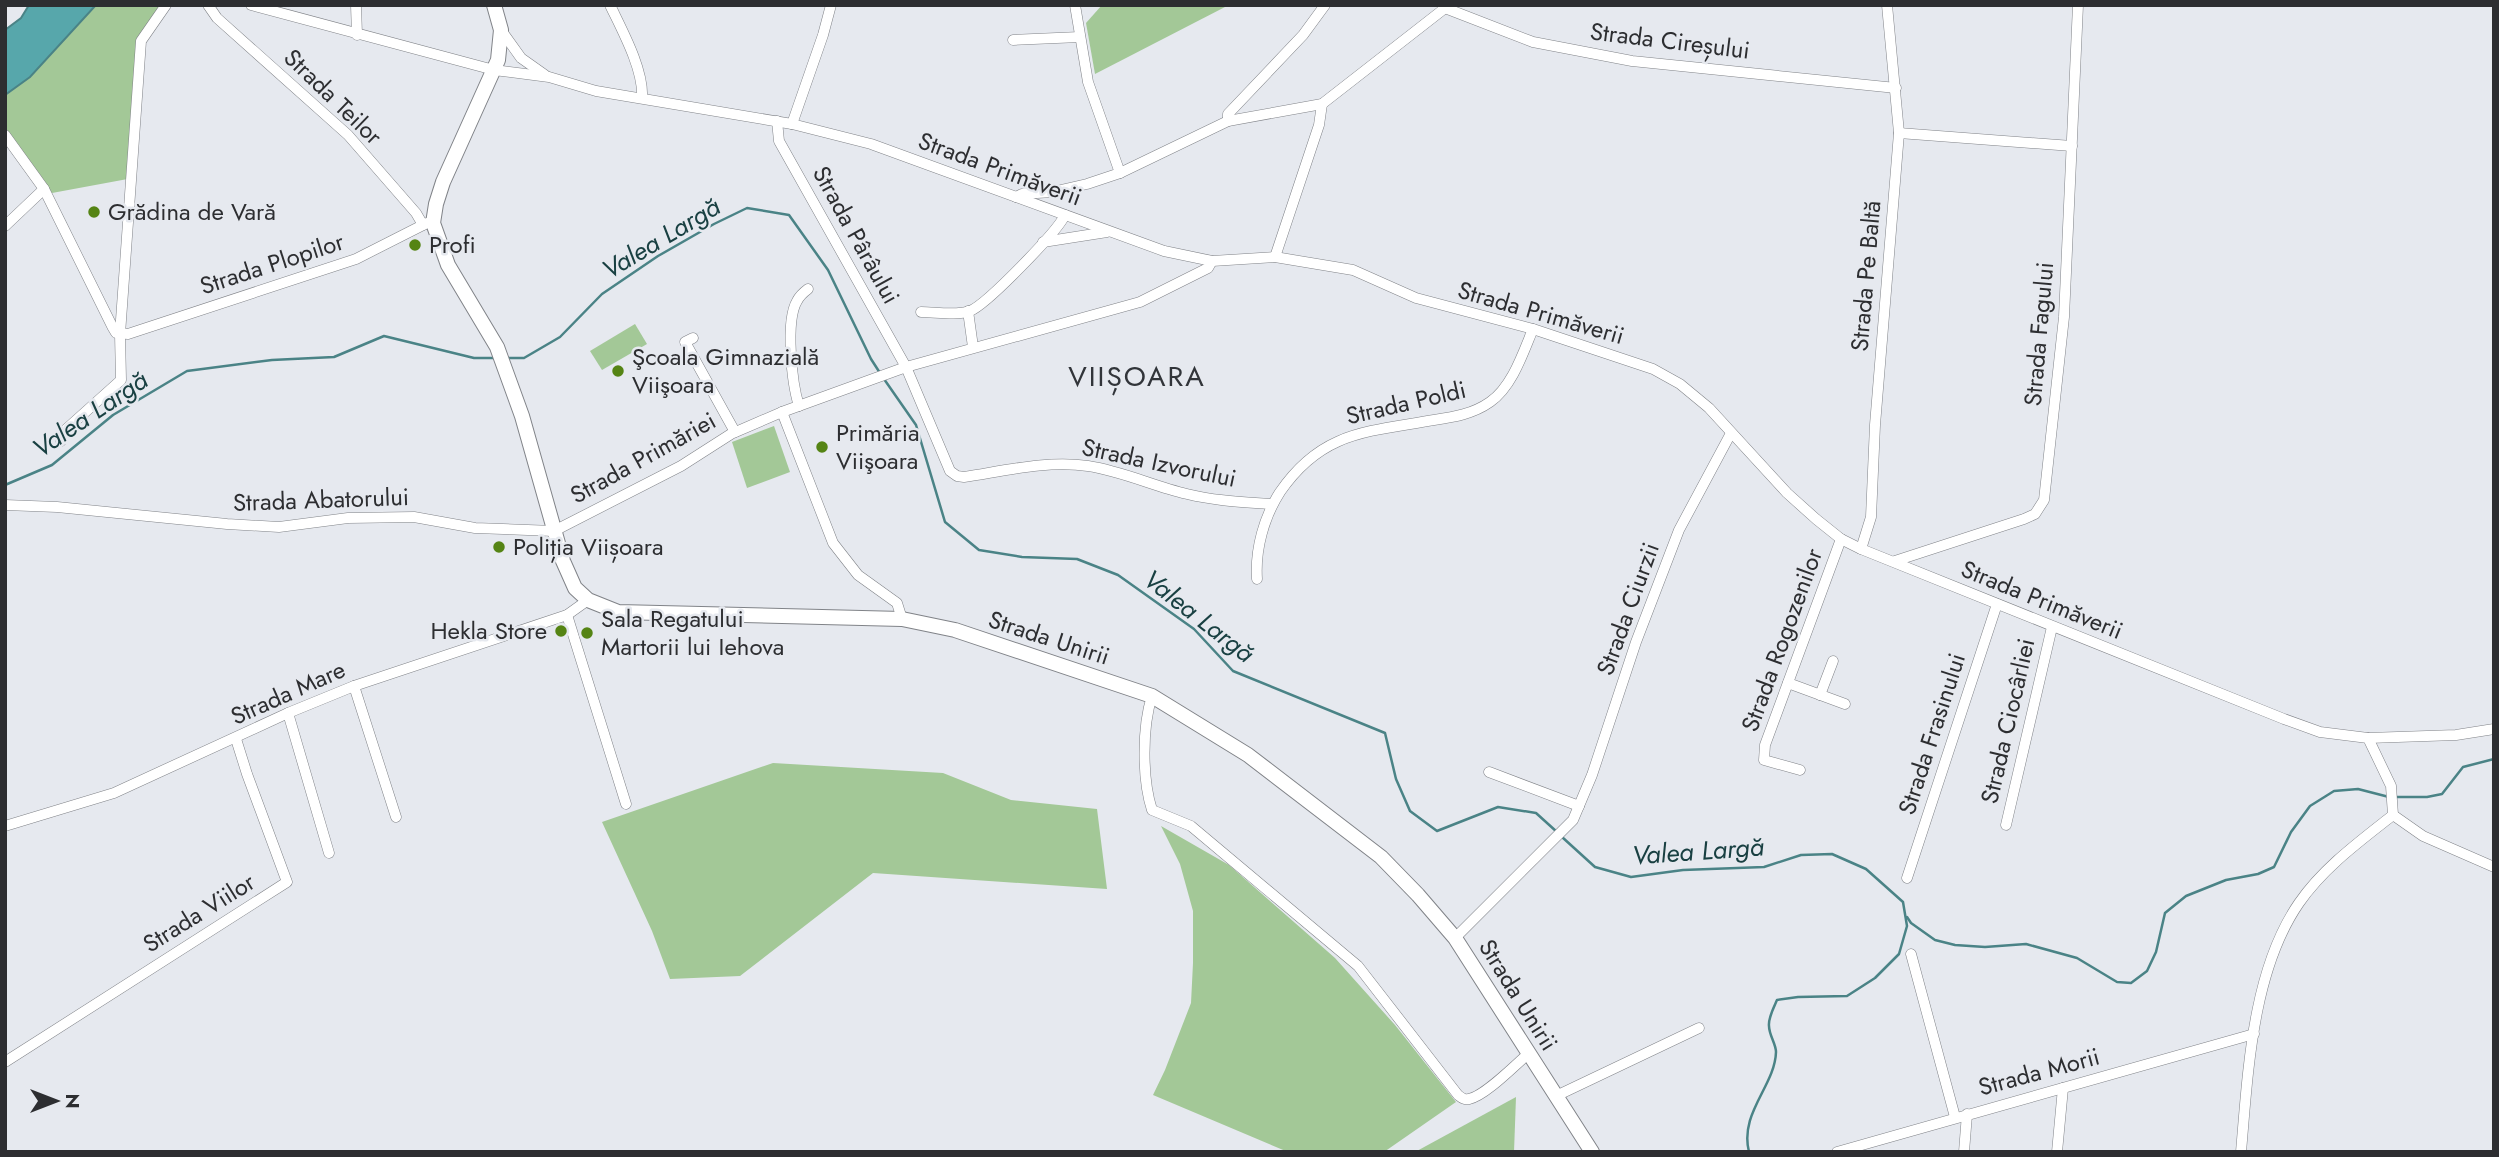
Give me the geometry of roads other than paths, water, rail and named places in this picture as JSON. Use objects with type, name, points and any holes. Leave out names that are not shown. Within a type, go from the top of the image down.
[{"type":"main road","points":[[494,5],[500,30],[500,45],[494,70],[443,182],[428,224],[448,265],[497,347],[511,385],[563,561],[575,587],[588,600]]},
{"type":"main road","name":"Strada Unirii","points":[[588,600],[618,612],[902,619],[955,630],[1152,696],[1248,755],[1381,857],[1418,895],[1455,938],[1592,1152]]},
{"type":"street","points":[[61,441],[63,432],[121,380],[120,334],[141,41],[166,5]]},
{"type":"street","name":"Strada Teilor","points":[[208,5],[217,18],[348,135],[428,224]]},
{"type":"street","points":[[251,5],[494,70],[549,77]]},
{"type":"street","points":[[356,5],[357,34]]},
{"type":"street","points":[[610,5],[634,61],[643,89],[642,98]]},
{"type":"street","points":[[792,124],[831,5]]},
{"type":"street","points":[[1075,5],[1088,82],[1120,173]]},
{"type":"street","points":[[1228,121],[1228,114],[1303,35],[1325,5]]},
{"type":"street","name":"Strada Pe Baltă","points":[[1860,549],[1871,517],[1875,425],[1899,133],[1887,5]]},
{"type":"street","name":"Strada Fagului","points":[[1895,561],[2024,519],[2035,514],[2044,500],[2064,317],[2078,5]]},
{"type":"street","points":[[1016,197],[1026,193],[1063,189],[1120,173],[1228,121],[1322,104],[1447,7]]},
{"type":"street","name":"Strada Cireșului","points":[[1447,7],[1523,39],[1595,54],[1646,62],[1895,88]]},
{"type":"street","points":[[500,30],[521,58],[549,77]]},
{"type":"street","points":[[1013,40],[1080,37]]},
{"type":"street","name":"Strada Primăverii","points":[[549,77],[596,91],[777,121],[870,144],[1164,251],[1212,261],[1275,257],[1353,270],[1416,298],[1533,329],[1654,369],[1680,384],[1709,408],[1787,493],[1841,538],[1860,549],[2320,732],[2368,738],[2456,735],[2494,729]]},
{"type":"street","points":[[1275,257],[1319,125],[1322,104]]},
{"type":"street","name":"Strada Pârâului","points":[[777,121],[779,141],[906,366]]},
{"type":"street","points":[[1899,133],[2072,146]]},
{"type":"street","points":[[5,135],[44,189],[113,328],[120,334]]},
{"type":"street","points":[[5,226],[44,189]]},
{"type":"street","points":[[921,313],[968,312],[1043,242],[1065,215]]},
{"type":"street","name":"Strada Plopilor","points":[[120,334],[128,334],[356,259],[428,224]]},
{"type":"street","points":[[1043,242],[1111,232]]},
{"type":"street","name":"Strada Primăriei","points":[[554,531],[681,466],[735,432],[782,412],[906,366],[1139,302],[1208,268],[1212,261]]},
{"type":"street","points":[[799,406],[793,385],[792,316],[796,302],[808,289]]},
{"type":"street","points":[[968,312],[973,347]]},
{"type":"street","name":"Strada Poldi","points":[[1272,504],[1293,474],[1314,454],[1353,434],[1460,416],[1493,400],[1522,357],[1533,329]]},
{"type":"street","points":[[693,338],[685,342],[735,432]]},
{"type":"street","name":"Strada Izvorului","points":[[906,366],[950,471],[957,476],[1039,466],[1087,466],[1186,494],[1272,504]]},
{"type":"street","points":[[782,412],[833,543],[858,575],[897,603],[902,619]]},
{"type":"street","name":"Strada Ciurzii","points":[[1455,938],[1570,825],[1592,775],[1636,642],[1679,530],[1731,433]]},
{"type":"street","points":[[1257,579],[1258,546],[1272,504]]},
{"type":"street","name":"Strada Abatorului","points":[[5,505],[57,507],[279,527],[348,518],[414,517],[475,528],[554,531]]},
{"type":"street","name":"Strada Rogozenilor","points":[[1800,770],[1769,763],[1763,757],[1841,538]]},
{"type":"street","name":"Strada Mare","points":[[5,826],[114,793],[288,713],[354,686],[567,615],[588,600]]},
{"type":"street","name":"Strada Frasinului","points":[[1907,878],[1997,604]]},
{"type":"street","points":[[567,615],[626,804]]},
{"type":"street","name":"Strada Ciocârliei","points":[[2006,825],[2052,627]]},
{"type":"street","points":[[1820,695],[1833,661]]},
{"type":"street","points":[[1788,683],[1845,704]]},
{"type":"street","points":[[354,686],[396,817]]},
{"type":"street","points":[[1152,696],[1147,711],[1145,748],[1152,810],[1191,826],[1358,966],[1458,1095],[1464,1099],[1484,1091],[1528,1054]]},
{"type":"street","points":[[288,713],[329,853]]},
{"type":"street","points":[[2368,738],[2383,766],[2391,790],[2393,810],[2423,836],[2494,867]]},
{"type":"street","name":"Strada Viilor","points":[[5,1062],[287,881],[236,739]]},
{"type":"street","points":[[1489,772],[1579,806]]},
{"type":"street","points":[[2241,1152],[2254,1034],[2262,991],[2277,940],[2300,902],[2331,866],[2393,810]]},
{"type":"street","points":[[1911,954],[1955,1117]]},
{"type":"street","points":[[1556,1096],[1699,1028]]},
{"type":"street","name":"Strada Morii","points":[[1837,1152],[2254,1034]]},
{"type":"street","points":[[2057,1152],[2063,1087]]},
{"type":"street","points":[[1964,1152],[1967,1114]]},
{"type":"water","points":[[29,5],[96,5],[30,77],[5,95],[5,30],[21,18]]},
{"type":"waterway","name":"Valea Largă","points":[[506,358],[524,358],[560,337],[602,294],[658,256],[747,208],[789,215],[828,270],[880,373]]},
{"type":"waterway","name":"Valea Largă","points":[[5,485],[52,465],[113,415],[187,371],[272,360],[334,357],[384,336],[474,358],[496,358]]},
{"type":"waterway","name":"Valea Largă","points":[[884,379],[916,425],[945,522],[979,550],[1022,557],[1077,559],[1118,575],[1194,629],[1233,671],[1385,733],[1396,779],[1410,811],[1437,831],[1498,807],[1536,813],[1557,832]]},
{"type":"waterway","points":[[2396,797],[2442,794],[2463,767],[2494,759]]},
{"type":"waterway","points":[[1907,917],[1935,940],[1955,945],[1985,947],[2026,944],[2077,958],[2117,982],[2131,983],[2147,971],[2156,952],[2165,913],[2186,896],[2226,880],[2258,874],[2274,867],[2291,832],[2310,806],[2334,791],[2358,789],[2389,797]]},
{"type":"waterway","name":"Valea Largă","points":[[1562,837],[1595,867],[1631,877],[1683,870],[1764,867],[1801,855],[1832,854],[1866,869],[1903,902],[1907,926],[1899,954],[1875,978],[1847,996],[1777,1000],[1769,1023],[1776,1049],[1774,1064],[1749,1125],[1749,1152]]},
{"type":"place","name":"Grădina de Vară","points":[[94,212]]},
{"type":"place","name":"Profi","points":[[415,245]]},
{"type":"place","name":"Şcoala Gimnazială Viişoara","points":[[618,371]]},
{"type":"place","name":"Primăria Viişoara","points":[[822,447]]},
{"type":"place","name":"Poliția Viișoara","points":[[499,547]]},
{"type":"place","name":"Hekla Store","points":[[561,631]]},
{"type":"place","name":"Sala Regatului Martorii lui Iehova","points":[[587,633]]},
{"type":"district","name":"VIIȘOARA","points":[[1137,376]]}]
